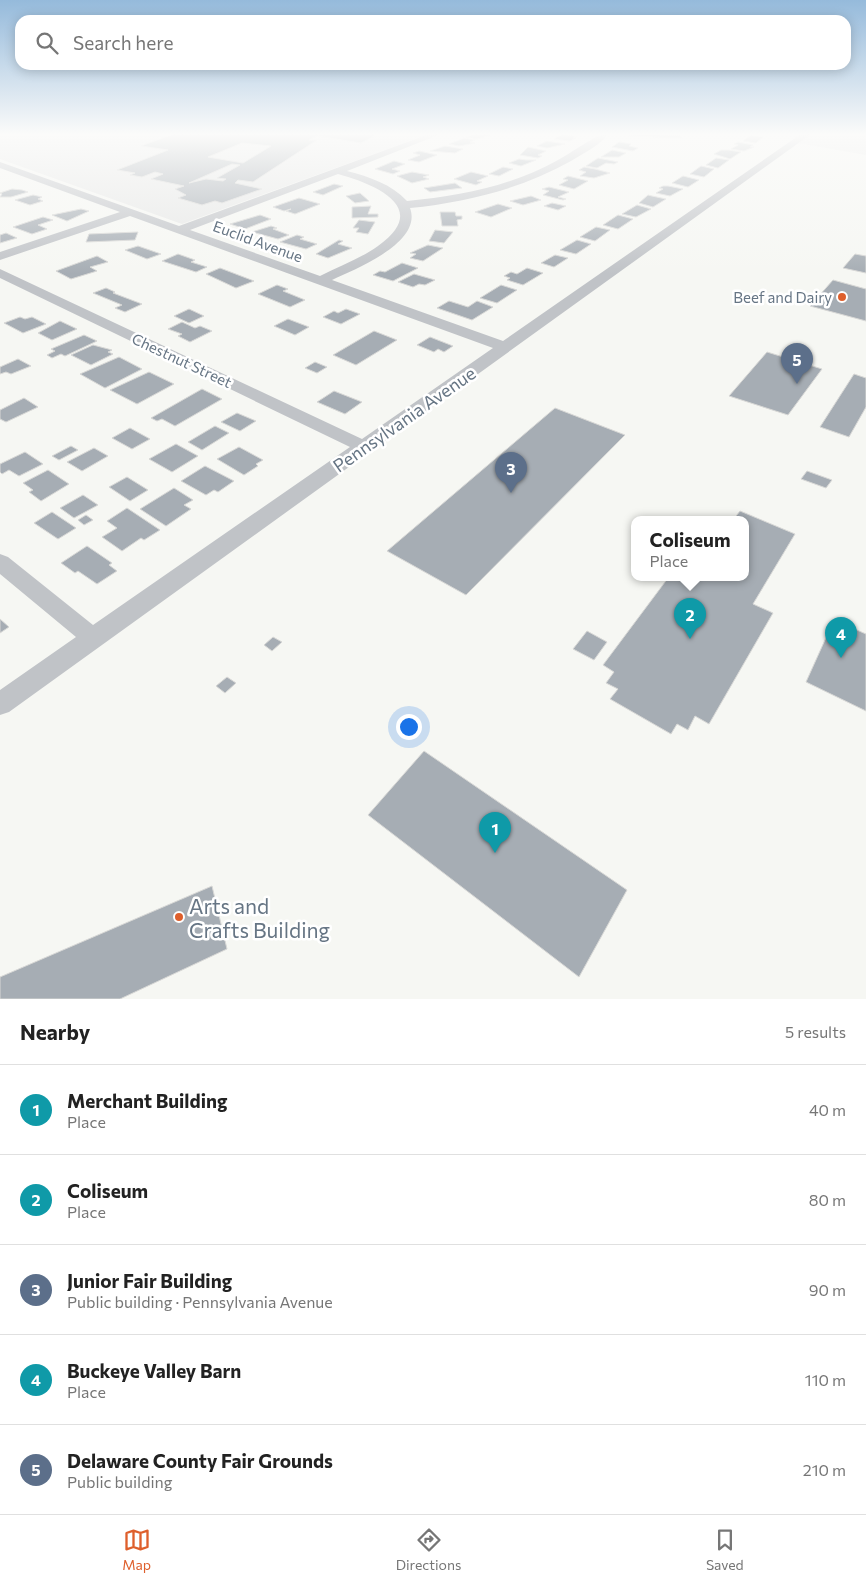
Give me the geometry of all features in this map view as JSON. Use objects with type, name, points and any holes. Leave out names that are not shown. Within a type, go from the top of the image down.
[{"type":"street","name":"Euclid Avenue","points":[[43,181],[505,348]]},
{"type":"street","points":[[178,230],[311,181]]},
{"type":"street","points":[[319,281],[374,254],[390,243],[401,231],[405,222],[404,204],[387,188],[369,181]]},
{"type":"street","points":[[404,204],[468,198],[512,186],[523,181]]},
{"type":"street","name":"Pennsylvania Avenue","points":[[0,704],[741,181]]},
{"type":"street","points":[[0,256],[130,212]]},
{"type":"street","name":"Chestnut Street","points":[[0,273],[364,447]]},
{"type":"street","points":[[0,562],[93,638]]},
{"type":"shaded area","points":[[61,181],[301,181],[182,224]]},
{"type":"building","points":[[159,181],[194,181],[189,183],[199,181],[237,181],[235,183],[262,189],[222,203],[215,201],[202,205],[178,198],[186,195],[175,189],[184,186]]},
{"type":"building","points":[[407,181],[422,181],[412,183]]},
{"type":"building","points":[[460,181],[482,182],[476,185]]},
{"type":"building","points":[[567,181],[588,181],[574,189],[559,185]]},
{"type":"building","points":[[676,181],[698,181],[688,187],[672,183]]},
{"type":"building","points":[[455,183],[462,188],[430,192],[424,188]]},
{"type":"building","points":[[334,184],[343,186],[323,195],[313,192]]},
{"type":"building","points":[[663,186],[683,189],[670,196],[656,193],[663,189],[659,188]]},
{"type":"building","points":[[549,187],[569,192],[558,197],[566,199],[543,195],[549,191],[542,189]]},
{"type":"building","points":[[12,189],[28,192],[11,197],[0,197],[2,194],[0,193]]},
{"type":"building","points":[[360,193],[369,201],[355,203],[346,196]]},
{"type":"building","points":[[33,195],[42,197],[38,199],[43,201],[30,205],[15,200]]},
{"type":"building","points":[[648,195],[666,199],[653,207],[639,203]]},
{"type":"building","points":[[531,196],[541,200],[523,205],[510,201]]},
{"type":"building","points":[[299,198],[320,204],[295,214],[286,211],[291,209],[284,211],[273,207]]},
{"type":"building","points":[[552,203],[566,206],[558,210],[544,206]]},
{"type":"building","points":[[498,204],[512,208],[491,217],[475,212]]},
{"type":"building","points":[[637,205],[651,209],[636,217],[622,214]]},
{"type":"building","points":[[371,206],[368,214],[378,214],[378,217],[352,218],[352,207]]},
{"type":"building","points":[[81,209],[89,211],[67,221],[52,215]]},
{"type":"building","points":[[440,212],[455,212],[456,216],[462,216],[462,219],[457,220],[458,226],[442,226]]},
{"type":"building","points":[[260,215],[271,219],[245,229],[230,224]]},
{"type":"building","points":[[618,215],[633,219],[618,229],[603,225]]},
{"type":"building","points":[[43,217],[53,220],[38,225],[47,229],[32,234],[13,227]]},
{"type":"building","points":[[359,220],[375,222],[368,234],[356,232],[359,228],[353,228]]},
{"type":"building","points":[[271,226],[277,228],[273,229],[289,235],[278,239],[252,232]]},
{"type":"building","points":[[596,227],[610,230],[595,241],[580,237]]},
{"type":"building","points":[[435,230],[453,232],[444,243],[429,241]]},
{"type":"building","points":[[138,232],[135,240],[86,242],[89,234]]},
{"type":"building","points":[[6,233],[17,238],[0,243],[0,235]]},
{"type":"building","points":[[297,235],[304,237],[300,239],[317,244],[306,249],[280,242]]},
{"type":"building","points":[[339,240],[343,241],[338,244],[352,248],[328,258],[316,254]]},
{"type":"building","points":[[577,240],[591,244],[576,254],[560,250]]},
{"type":"building","points":[[428,245],[443,248],[423,261],[410,258],[416,254],[410,253]]},
{"type":"building","points":[[138,246],[161,254],[147,259],[125,250]]},
{"type":"building","points":[[178,254],[195,260],[191,262],[207,267],[196,272],[162,261]]},
{"type":"building","points":[[855,254],[866,256],[866,273],[843,268]]},
{"type":"building","points":[[555,255],[568,258],[554,267],[541,263]]},
{"type":"building","points":[[97,256],[108,262],[90,267],[97,271],[71,279],[56,271]]},
{"type":"building","points":[[402,263],[418,268],[393,281],[373,275],[380,271],[385,272]]},
{"type":"building","points":[[220,268],[254,281],[236,288],[206,274]]},
{"type":"building","points":[[527,268],[543,273],[523,285],[507,280],[510,278],[504,276],[511,272],[517,274]]},
{"type":"building","points":[[414,274],[435,280],[425,285],[419,284],[413,287],[398,282]]},
{"type":"building","name":"Beef and Dairy","points":[[833,280],[866,289],[866,321],[810,306]]},
{"type":"building","points":[[277,285],[288,289],[283,291],[305,300],[290,307],[258,294]]},
{"type":"building","points":[[501,285],[517,290],[497,303],[480,298]]},
{"type":"building","points":[[106,288],[115,292],[113,293],[142,304],[125,312],[115,308],[122,305],[93,293]]},
{"type":"building","points":[[449,301],[468,307],[477,301],[493,307],[472,320],[437,308]]},
{"type":"building","points":[[189,309],[204,316],[189,323],[174,316]]},
{"type":"building","points":[[346,309],[360,314],[341,324],[323,317],[334,311],[338,313]]},
{"type":"building","points":[[20,317],[25,319],[32,317],[46,324],[23,333],[4,323]]},
{"type":"building","points":[[288,319],[309,327],[295,335],[274,326]]},
{"type":"building","points":[[60,321],[77,329],[52,340],[38,333]]},
{"type":"building","points":[[182,322],[195,328],[200,326],[212,331],[190,342],[178,336],[182,334],[168,329]]},
{"type":"building","points":[[374,331],[397,340],[356,365],[333,355]]},
{"type":"building","points":[[84,335],[97,341],[65,356],[61,354],[52,358],[47,355],[55,351],[51,349]]},
{"type":"building","points":[[430,337],[453,346],[444,352],[438,349],[434,352],[417,345]]},
{"type":"building","points":[[93,345],[112,350],[108,352],[113,354],[91,365],[71,355]]},
{"type":"building","points":[[767,352],[822,369],[788,415],[729,396]]},
{"type":"building","points":[[119,357],[142,369],[105,388],[80,374]]},
{"type":"building","points":[[18,359],[31,366],[11,374],[6,372],[0,374],[0,367]]},
{"type":"building","points":[[315,362],[327,367],[317,373],[305,368]]},
{"type":"building","points":[[149,372],[174,384],[137,404],[110,390]]},
{"type":"building","points":[[854,374],[866,378],[866,407],[849,437],[820,427]]},
{"type":"building","points":[[202,389],[222,399],[175,426],[162,419],[157,421],[151,418]]},
{"type":"building","points":[[334,391],[362,402],[345,414],[317,402]]},
{"type":"building","points":[[24,398],[38,407],[6,422],[0,419],[0,410]]},
{"type":"building","points":[[555,408],[625,435],[466,595],[387,551]]},
{"type":"building","points":[[237,413],[256,421],[240,431],[221,422]]},
{"type":"building","points":[[215,426],[229,433],[202,450],[188,442]]},
{"type":"building","points":[[130,428],[150,439],[132,449],[112,438]]},
{"type":"building","points":[[176,444],[198,456],[172,472],[149,459]]},
{"type":"building","points":[[71,446],[78,450],[59,460],[52,456]]},
{"type":"building","points":[[239,447],[263,460],[256,464],[258,466],[244,475],[217,459]]},
{"type":"building","points":[[94,448],[108,456],[82,471],[67,462]]},
{"type":"building","points":[[25,452],[43,464],[19,476],[9,470],[2,474],[0,472],[0,464]]},
{"type":"building","points":[[205,466],[234,481],[218,492],[214,490],[206,495],[181,481]]},
{"type":"building","points":[[48,470],[69,484],[41,501],[29,492],[33,490],[23,483]]},
{"type":"building","points":[[807,471],[832,480],[826,488],[801,479]]},
{"type":"building","points":[[127,477],[148,490],[130,501],[109,487]]},
{"type":"building","points":[[174,488],[193,500],[184,505],[191,509],[166,526],[140,509]]},
{"type":"building","points":[[83,495],[98,505],[74,518],[60,508]]},
{"type":"building","points":[[127,508],[160,530],[144,540],[141,538],[122,551],[102,537],[117,528],[107,521]]},
{"type":"building","points":[[740,511],[795,534],[753,604],[773,613],[709,724],[695,716],[688,730],[677,724],[671,734],[610,699],[618,689],[606,683],[614,672],[603,665],[666,581],[749,581],[749,516],[736,516]]},
{"type":"building","points":[[52,512],[76,528],[58,539],[34,523]]},
{"type":"building","points":[[86,515],[93,520],[84,525],[78,520]]},
{"type":"building","points":[[87,546],[112,563],[109,565],[117,571],[97,584],[78,571],[75,573],[61,563]]},
{"type":"building","points":[[0,619],[9,627],[0,633]]},
{"type":"building","points":[[834,620],[866,634],[866,711],[806,682]]},
{"type":"building","points":[[587,631],[607,642],[594,660],[573,649]]},
{"type":"building","points":[[273,637],[282,642],[272,651],[264,645]]},
{"type":"building","points":[[227,677],[236,683],[225,693],[216,686]]},
{"type":"building","points":[[424,751],[627,890],[579,977],[368,815]]},
{"type":"building","name":"Arts and Crafts Building","points":[[212,886],[227,949],[120,999],[0,999],[0,977]]},
{"type":"place","name":"Beef and Dairy","points":[[842,297]]},
{"type":"place","name":"Delaware County Fair Grounds","points":[[797,384]]},
{"type":"place","name":"Junior Fair Building","points":[[511,493]]},
{"type":"place","name":"Coliseum","points":[[690,639]]},
{"type":"place","name":"Buckeye Valley Barn","points":[[841,658]]},
{"type":"place","name":"Merchant Building","points":[[495,853]]},
{"type":"place","name":"Arts and Crafts Building","points":[[179,917]]}]
